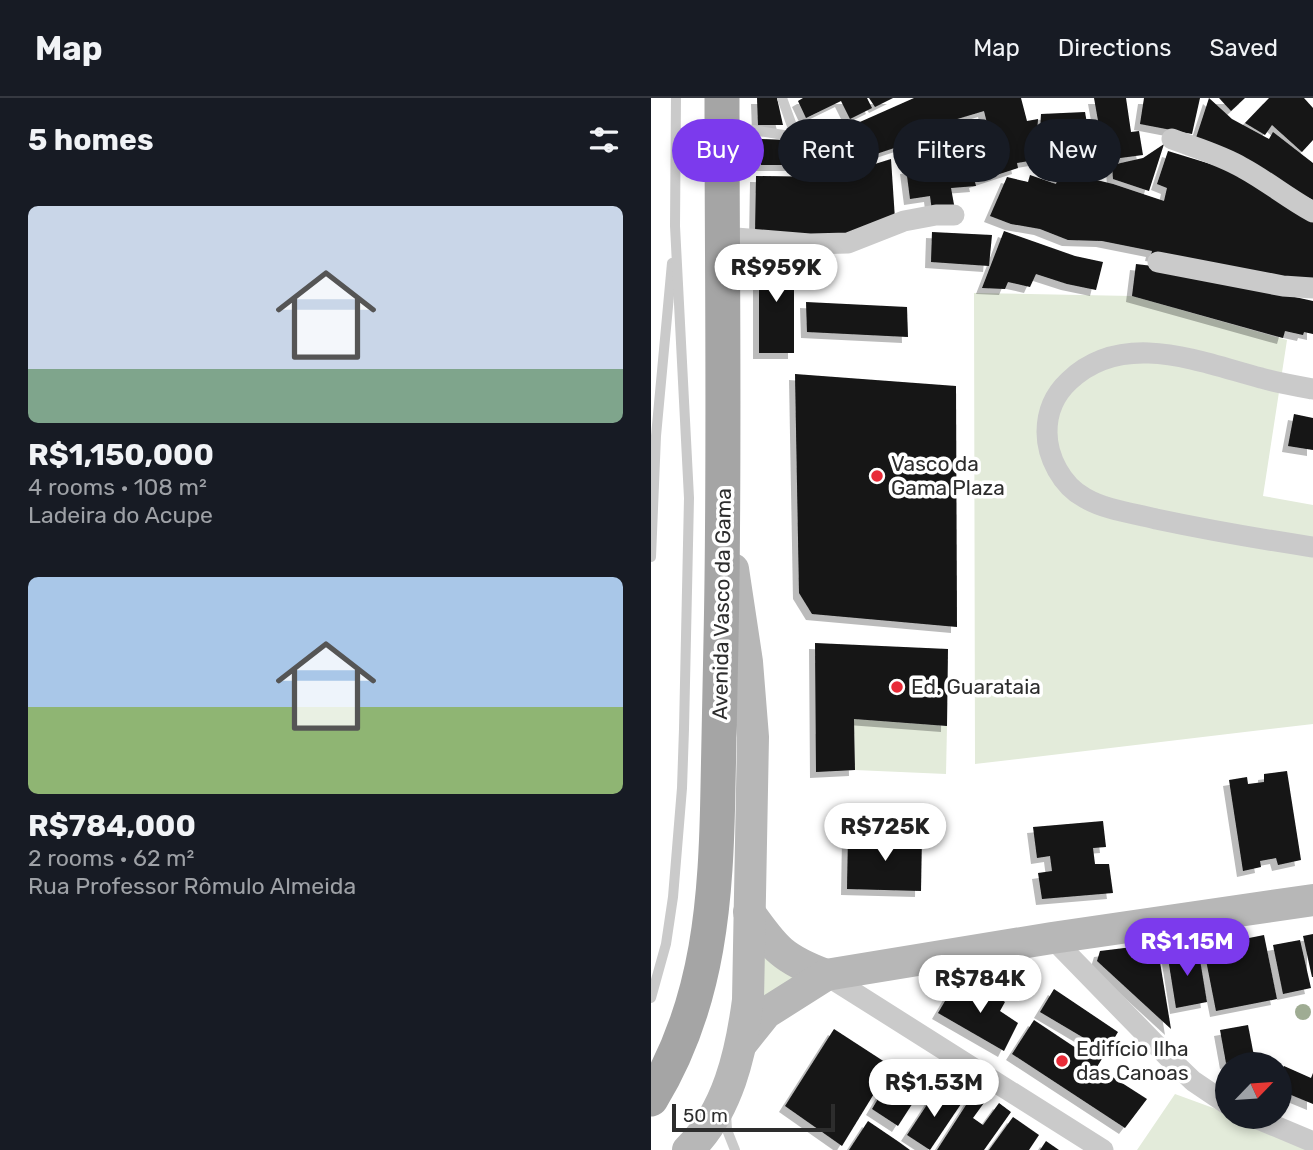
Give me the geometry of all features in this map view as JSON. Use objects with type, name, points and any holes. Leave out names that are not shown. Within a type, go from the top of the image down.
[{"type":"main road","name":"Avenida Vasco da Gama","points":[[651,1099],[662,1082],[694,1005],[708,943],[717,854],[724,503],[722,112]]},
{"type":"street","points":[[1172,139],[1220,156],[1313,212]]},
{"type":"street","points":[[724,237],[810,244],[848,243],[904,221],[936,215],[954,215]]},
{"type":"street","points":[[1159,262],[1283,286],[1313,288]]},
{"type":"street","points":[[1313,389],[1263,379],[1181,355],[1145,352],[1114,357],[1082,369],[1059,391],[1047,417],[1047,447],[1061,478],[1083,498],[1114,509],[1217,532],[1313,548]]},
{"type":"street","points":[[688,1150],[711,1120],[725,1095],[742,1043],[748,1000],[753,737],[747,662],[724,503]]},
{"type":"street","points":[[742,1043],[766,1013],[826,975],[1052,937],[1313,900]]},
{"type":"street","points":[[750,912],[772,944],[791,961],[826,975],[1103,1150]]},
{"type":"street","points":[[1052,937],[1168,1058],[1193,1081],[1215,1096]]},
{"type":"street","points":[[1282,1129],[1313,1142]]},
{"type":"lane","points":[[651,998],[666,944],[682,788],[689,498],[675,226],[675,98]]},
{"type":"lane","points":[[722,112],[796,137],[782,98]]},
{"type":"lane","points":[[651,557],[655,448],[675,226]]},
{"type":"lane","points":[[725,1095],[727,1130],[735,1150]]},
{"type":"green space","points":[[974,293],[1132,296],[1287,340],[1263,496],[1313,505],[1313,724],[975,764]]},
{"type":"green space","points":[[854,719],[947,726],[946,774],[855,770]]},
{"type":"green space","points":[[754,935],[807,979],[755,1003]]},
{"type":"green space","points":[[1175,1094],[1215,1109],[1215,1129],[1268,1129],[1313,1146],[1313,1150],[1137,1150]]},
{"type":"building","points":[[757,98],[777,98],[782,119],[778,119],[778,125],[764,125],[764,119],[758,119]]},
{"type":"building","points":[[803,98],[867,98],[872,108],[850,119],[841,101],[806,118],[798,101]]},
{"type":"building","points":[[869,98],[893,98],[875,107]]},
{"type":"building","points":[[914,98],[1021,98],[1026,119],[1024,119],[1024,162],[1017,163],[1018,168],[1010,171],[1010,119],[986,119],[984,111],[957,119],[893,119],[893,148],[879,153],[879,119],[867,119]]},
{"type":"building","points":[[1094,98],[1126,98],[1131,132],[1139,131],[1143,155],[1121,158],[1121,119],[1098,119]]},
{"type":"building","points":[[1144,98],[1200,98],[1192,134],[1140,124]]},
{"type":"building","points":[[1209,98],[1232,119],[1269,139],[1273,132],[1313,163],[1313,200],[1195,141]]},
{"type":"building","points":[[1219,98],[1245,98],[1231,111]]},
{"type":"building","points":[[1269,98],[1304,98],[1313,108],[1313,140],[1302,152],[1272,125],[1265,135],[1245,123]]},
{"type":"building","points":[[1085,112],[1086,119],[1041,119],[1041,114]]},
{"type":"building","points":[[764,139],[778,140],[778,165],[764,165]]},
{"type":"building","points":[[1164,144],[1149,191],[1121,182],[1121,163],[1143,158]]},
{"type":"building","points":[[1168,151],[1230,170],[1313,217],[1313,282],[1151,255],[1152,251],[1102,241],[1068,240],[1040,229],[1011,224],[990,216],[1005,182],[1010,182],[1010,178],[1024,182],[1056,184],[1105,182],[1164,201],[1167,188],[1157,184]]},
{"type":"building","points":[[891,159],[895,219],[856,236],[755,234],[756,182],[764,182],[764,176],[778,176],[778,182],[879,182],[879,163]]},
{"type":"building","points":[[908,182],[975,182],[976,186],[951,188],[955,210],[932,211],[930,196],[910,199]]},
{"type":"building","points":[[1004,231],[1075,256],[1103,262],[1096,290],[1036,274],[1030,287],[1008,282],[1005,289],[982,288]]},
{"type":"building","points":[[932,232],[992,235],[989,266],[931,262]]},
{"type":"building","points":[[759,254],[794,255],[794,353],[759,353]]},
{"type":"building","points":[[1136,264],[1161,267],[1313,301],[1313,334],[1285,331],[1283,338],[1132,296]]},
{"type":"building","points":[[806,302],[907,307],[908,337],[807,332]]},
{"type":"building","name":"Vasco da Gama Plaza","points":[[795,374],[956,386],[957,627],[812,614],[799,593]]},
{"type":"building","points":[[1294,414],[1313,418],[1313,450],[1288,446]]},
{"type":"building","points":[[815,643],[948,649],[947,726],[854,719],[855,770],[816,772]]},
{"type":"building","points":[[1287,771],[1301,860],[1278,865],[1276,858],[1260,861],[1261,867],[1243,871],[1229,780],[1247,777],[1248,784],[1264,782],[1264,774]]},
{"type":"building","points":[[1103,821],[1106,847],[1093,848],[1095,864],[1109,864],[1113,893],[1042,899],[1038,873],[1052,871],[1050,856],[1037,858],[1033,827]]},
{"type":"building","points":[[848,834],[922,836],[921,891],[847,889]]},
{"type":"building","points":[[1313,934],[1313,977],[1312,977],[1303,936]]},
{"type":"building","points":[[1264,935],[1277,999],[1216,1011],[1205,955],[1235,949],[1234,941]]},
{"type":"building","points":[[1300,940],[1311,988],[1283,994],[1273,945]]},
{"type":"building","points":[[1157,944],[1171,1029],[1097,961],[1100,951]]},
{"type":"building","points":[[1198,948],[1207,1002],[1176,1008],[1167,952]]},
{"type":"building","points":[[955,984],[975,996],[982,986],[1005,1002],[1000,1011],[1018,1023],[1004,1051],[938,1013]]},
{"type":"building","name":"Edifício Ilha das Canoas","points":[[1054,989],[1118,1032],[1097,1067],[1147,1099],[1125,1128],[1012,1054],[1034,1020],[1082,1052],[1089,1041],[1040,1012]]},
{"type":"building","points":[[1248,1025],[1253,1052],[1224,1052],[1220,1030]]},
{"type":"building","points":[[834,1029],[891,1066],[842,1146],[785,1106]]},
{"type":"building","points":[[900,1062],[927,1081],[898,1126],[872,1109]]},
{"type":"building","points":[[1292,1070],[1311,1078],[1313,1073],[1313,1104],[1292,1095]]},
{"type":"building","points":[[938,1088],[961,1104],[930,1150],[907,1135]]},
{"type":"building","points":[[977,1088],[989,1096],[973,1118],[983,1125],[999,1103],[1011,1112],[984,1150],[937,1150]]},
{"type":"building","points":[[1013,1117],[1039,1135],[1029,1150],[989,1150]]},
{"type":"building","points":[[868,1121],[899,1142],[910,1150],[849,1150]]},
{"type":"building","points":[[1046,1141],[1059,1150],[1040,1150]]},
{"type":"place","name":"Vasco da Gama Plaza","points":[[877,476]]},
{"type":"place","name":"Ed. Guarataia","points":[[897,687]]},
{"type":"place","name":"Edifício Ilha das Canoas","points":[[1062,1061]]}]
